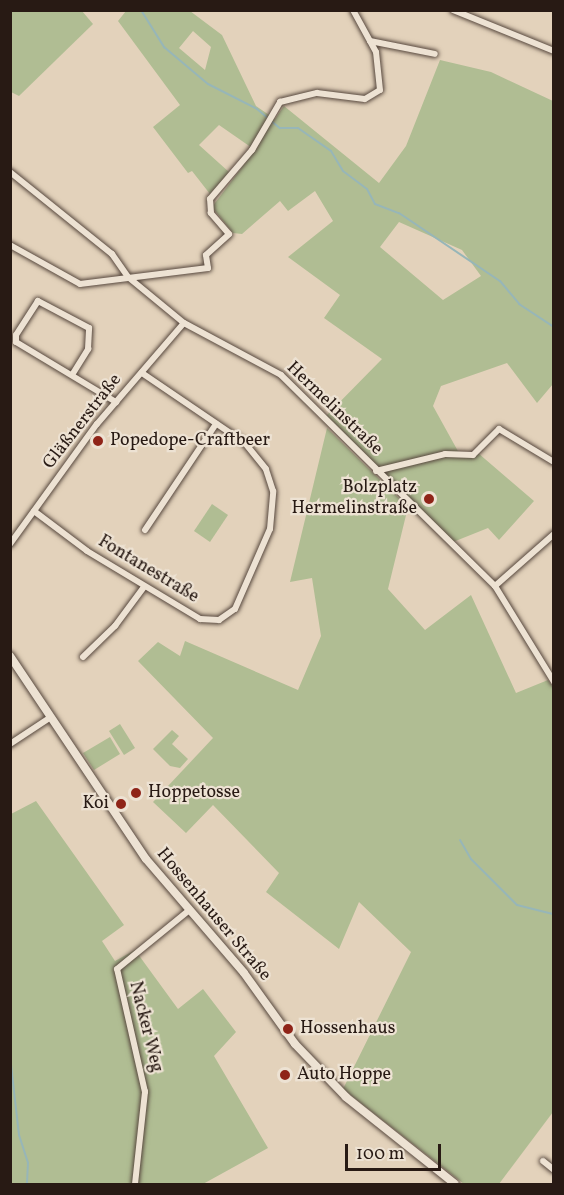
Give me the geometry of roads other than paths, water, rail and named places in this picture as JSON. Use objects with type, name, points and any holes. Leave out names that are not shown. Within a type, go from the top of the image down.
[{"type":"street","points":[[10,245],[72,283],[208,268],[206,255],[229,234],[208,202],[252,150],[268,118],[282,100],[317,93],[354,99],[374,95],[380,81],[370,41],[353,10]]},
{"type":"street","points":[[453,10],[554,51]]},
{"type":"street","points":[[370,41],[435,54]]},
{"type":"street","name":"Hermelinstraße","points":[[10,172],[112,254],[128,278],[184,323],[276,371],[495,586],[554,682]]},
{"type":"street","points":[[72,375],[88,349],[89,328],[39,301],[15,340],[72,375],[116,402]]},
{"type":"street","name":"Gläßnerstraße","points":[[10,544],[116,402],[184,323]]},
{"type":"street","name":"Fontanestraße","points":[[34,511],[144,587],[200,619],[219,620],[235,609],[270,529],[270,478],[245,443],[142,373]]},
{"type":"street","points":[[145,530],[216,424]]},
{"type":"street","points":[[376,471],[445,454],[473,455],[499,429],[554,462]]},
{"type":"street","points":[[495,586],[554,534]]},
{"type":"street","points":[[83,657],[115,626],[144,587]]},
{"type":"street","name":"Hossenhauser Straße","points":[[10,656],[133,842],[188,910],[244,973],[286,1032],[330,1082],[455,1185]]},
{"type":"street","points":[[10,744],[51,717]]},
{"type":"street","name":"Nacker Weg","points":[[135,1185],[145,1088],[117,969],[188,910]]},
{"type":"street","points":[[543,1161],[554,1170]]},
{"type":"waterway","points":[[141,10],[164,47],[208,84],[257,109],[280,128],[298,128],[331,151],[343,171],[367,189],[375,204],[399,213],[500,281],[519,304],[554,327]]},
{"type":"waterway","points":[[460,840],[471,859],[517,905],[554,914]]},
{"type":"waterway","points":[[10,1056],[19,1135],[28,1163],[27,1184]]},
{"type":"place","name":"Popedope-Craftbeer","points":[[98,441]]},
{"type":"place","name":"Bolzplatz Hermelinstraße","points":[[429,499]]},
{"type":"place","name":"Hoppetosse","points":[[136,793]]},
{"type":"place","name":"Koi","points":[[121,804]]},
{"type":"place","name":"Hossenhaus","points":[[288,1029]]},
{"type":"place","name":"Auto Hoppe","points":[[285,1075]]}]
